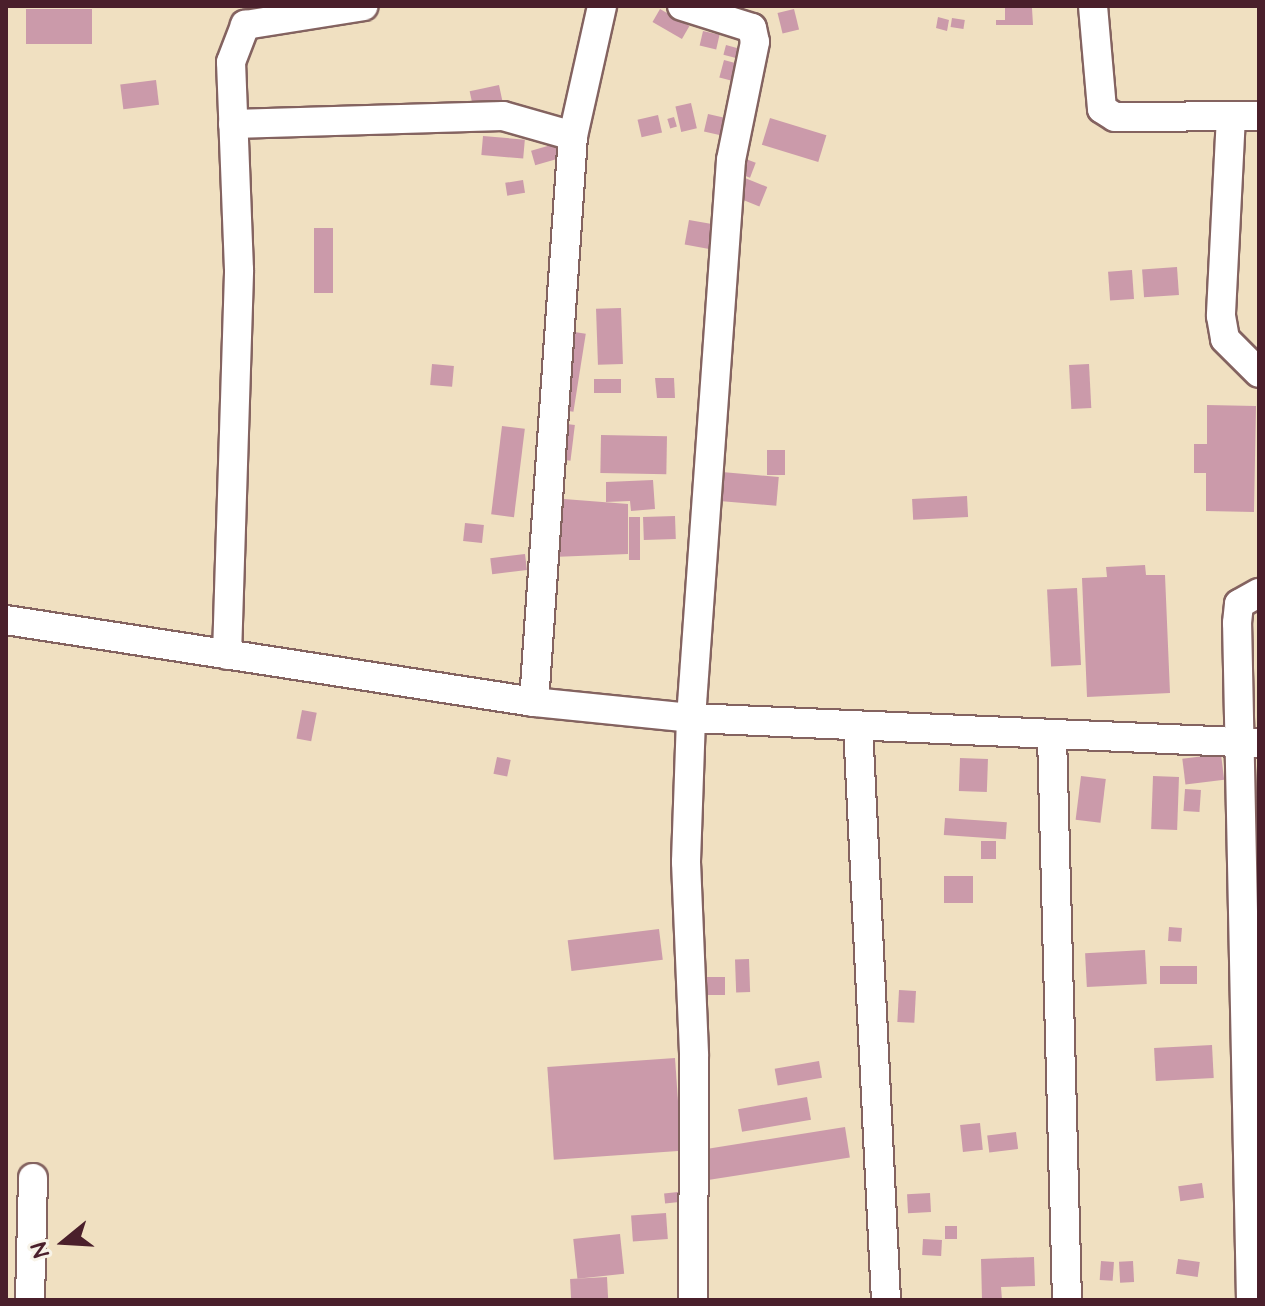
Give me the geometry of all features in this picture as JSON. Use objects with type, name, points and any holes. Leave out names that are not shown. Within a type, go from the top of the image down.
[{"type":"street","points":[[227,655],[239,270],[231,62],[245,25],[363,6]]},
{"type":"street","points":[[534,702],[573,136],[602,6]]},
{"type":"street","points":[[682,6],[752,28],[755,42],[731,160],[691,718],[686,862],[694,1056],[693,1300]]},
{"type":"street","points":[[1093,6],[1102,109],[1115,117],[1259,116]]},
{"type":"street","points":[[233,124],[503,116],[573,136]]},
{"type":"street","points":[[1231,116],[1221,316],[1225,339],[1259,373]]},
{"type":"street","points":[[1251,1300],[1248,742],[1239,604],[1259,593]]},
{"type":"street","points":[[6,620],[534,702],[691,718],[1052,736],[1248,742]]},
{"type":"street","points":[[858,726],[886,1300]]},
{"type":"street","points":[[1052,736],[1067,1300]]},
{"type":"street","points":[[30,1300],[33,1178]]},
{"type":"building","points":[[1005,8],[1032,8],[1033,25],[996,25],[996,20],[1005,20]]},
{"type":"building","points":[[26,9],[92,9],[92,44],[26,44]]},
{"type":"building","points":[[660,9],[689,26],[682,39],[652,22]]},
{"type":"building","points":[[794,9],[799,29],[783,33],[778,13]]},
{"type":"building","points":[[938,17],[949,20],[947,31],[936,28]]},
{"type":"building","points":[[952,18],[965,20],[963,29],[951,27]]},
{"type":"building","points":[[703,31],[720,35],[716,49],[700,46]]},
{"type":"building","points":[[726,45],[741,49],[739,59],[723,55]]},
{"type":"building","points":[[724,60],[746,66],[742,83],[719,77]]},
{"type":"building","points":[[156,80],[159,105],[123,109],[120,84]]},
{"type":"building","points":[[499,85],[503,104],[474,110],[470,91]]},
{"type":"building","points":[[691,103],[697,128],[681,132],[675,107]]},
{"type":"building","points":[[708,114],[725,118],[721,135],[704,132]]},
{"type":"building","points":[[658,115],[662,133],[642,137],[638,120]]},
{"type":"building","points":[[674,117],[677,127],[670,129],[667,119]]},
{"type":"building","points":[[770,118],[826,135],[818,162],[762,145]]},
{"type":"building","points":[[483,136],[525,140],[523,159],[481,155]]},
{"type":"building","points":[[558,143],[562,157],[535,165],[531,151]]},
{"type":"building","points":[[738,156],[756,163],[750,178],[732,171]]},
{"type":"building","points":[[745,178],[767,187],[759,206],[737,197]]},
{"type":"building","points":[[523,180],[525,193],[507,196],[505,183]]},
{"type":"building","points":[[689,220],[718,225],[713,250],[685,245]]},
{"type":"building","points":[[314,228],[333,228],[333,293],[314,293]]},
{"type":"building","points":[[1177,267],[1179,295],[1144,297],[1142,269]]},
{"type":"building","points":[[1132,270],[1134,299],[1110,301],[1108,272]]},
{"type":"building","points":[[621,308],[623,364],[598,365],[596,309]]},
{"type":"building","points":[[568,331],[586,334],[573,412],[556,409]]},
{"type":"building","points":[[432,364],[454,366],[452,387],[430,385]]},
{"type":"building","points":[[1089,364],[1091,408],[1071,409],[1069,365]]},
{"type":"building","points":[[655,378],[674,378],[675,398],[657,398]]},
{"type":"building","points":[[594,379],[621,379],[621,393],[594,393]]},
{"type":"building","points":[[1207,405],[1256,406],[1254,512],[1206,511],[1206,473],[1194,473],[1194,444],[1207,444]]},
{"type":"building","points":[[559,423],[575,425],[570,461],[555,459]]},
{"type":"building","points":[[502,426],[525,429],[514,517],[491,514]]},
{"type":"building","points":[[601,435],[667,436],[666,474],[600,473]]},
{"type":"building","points":[[767,450],[785,450],[785,475],[767,475]]},
{"type":"building","points":[[722,472],[779,477],[776,506],[719,501]]},
{"type":"building","points":[[653,480],[655,509],[631,511],[630,501],[606,502],[606,482]]},
{"type":"building","points":[[967,496],[968,517],[913,520],[912,499]]},
{"type":"building","points":[[551,498],[628,504],[628,554],[553,557]]},
{"type":"building","points":[[675,516],[676,539],[644,540],[643,517]]},
{"type":"building","points":[[629,517],[640,517],[640,560],[629,560]]},
{"type":"building","points":[[465,523],[484,525],[482,543],[463,541]]},
{"type":"building","points":[[525,554],[527,570],[492,574],[490,558]]},
{"type":"building","points":[[1145,565],[1146,575],[1165,575],[1170,693],[1087,697],[1082,578],[1107,577],[1106,567]]},
{"type":"building","points":[[1077,588],[1081,665],[1051,666],[1047,590]]},
{"type":"building","points":[[302,710],[317,713],[311,741],[296,738]]},
{"type":"building","points":[[1221,754],[1224,780],[1185,785],[1182,759]]},
{"type":"building","points":[[497,757],[511,760],[507,777],[493,774]]},
{"type":"building","points":[[960,758],[988,759],[987,792],[959,791]]},
{"type":"building","points":[[1081,776],[1106,779],[1100,823],[1076,820]]},
{"type":"building","points":[[1153,776],[1179,777],[1177,830],[1151,829]]},
{"type":"building","points":[[1185,789],[1201,790],[1199,812],[1183,811]]},
{"type":"building","points":[[945,818],[1007,822],[1006,839],[944,835]]},
{"type":"building","points":[[981,841],[996,841],[996,859],[981,859]]},
{"type":"building","points":[[944,876],[973,876],[973,903],[944,903]]},
{"type":"building","points":[[1169,927],[1182,928],[1181,942],[1168,941]]},
{"type":"building","points":[[659,929],[663,960],[571,971],[568,940]]},
{"type":"building","points":[[1145,950],[1147,984],[1087,987],[1085,953]]},
{"type":"building","points":[[735,959],[749,959],[750,992],[736,992]]},
{"type":"building","points":[[1160,966],[1197,966],[1197,984],[1160,984]]},
{"type":"building","points":[[707,977],[725,977],[725,995],[707,995]]},
{"type":"building","points":[[899,990],[916,991],[914,1023],[897,1022]]},
{"type":"building","points":[[1212,1045],[1214,1078],[1156,1081],[1154,1048]]},
{"type":"building","points":[[675,1058],[681,1151],[554,1160],[547,1067]]},
{"type":"building","points":[[819,1061],[822,1078],[778,1086],[775,1069]]},
{"type":"building","points":[[807,1097],[811,1120],[742,1132],[738,1109]]},
{"type":"building","points":[[980,1123],[983,1150],[963,1152],[960,1125]]},
{"type":"building","points":[[845,1127],[850,1158],[710,1180],[705,1149]]},
{"type":"building","points":[[1016,1132],[1018,1149],[989,1152],[987,1136]]},
{"type":"building","points":[[1202,1183],[1204,1198],[1180,1201],[1178,1186]]},
{"type":"building","points":[[678,1192],[679,1202],[665,1203],[664,1193]]},
{"type":"building","points":[[930,1193],[931,1212],[908,1213],[907,1194]]},
{"type":"building","points":[[666,1213],[668,1239],[633,1241],[631,1215]]},
{"type":"building","points":[[945,1226],[957,1226],[957,1239],[945,1239]]},
{"type":"building","points":[[620,1234],[624,1274],[577,1279],[573,1239]]},
{"type":"building","points":[[923,1239],[942,1240],[941,1256],[922,1255]]},
{"type":"building","points":[[1034,1257],[1035,1286],[1001,1287],[1002,1300],[982,1300],[981,1259]]},
{"type":"building","points":[[1178,1259],[1200,1262],[1198,1277],[1176,1274]]},
{"type":"building","points":[[1101,1261],[1114,1262],[1113,1281],[1100,1280]]},
{"type":"building","points":[[1133,1261],[1134,1282],[1120,1283],[1119,1262]]},
{"type":"building","points":[[607,1277],[608,1299],[571,1300],[570,1279]]}]
